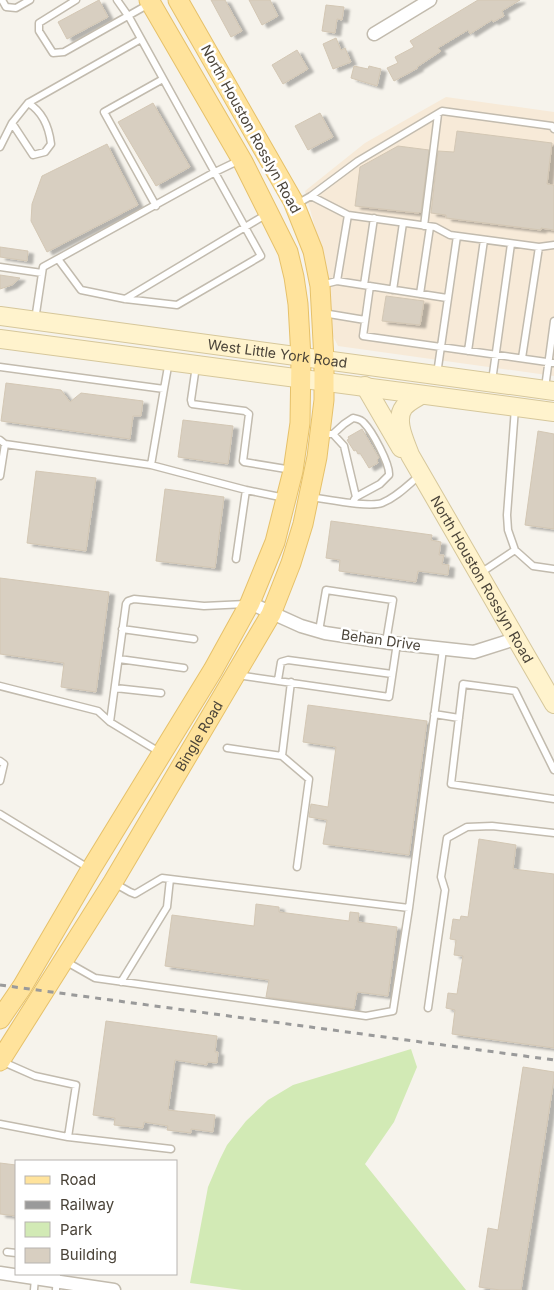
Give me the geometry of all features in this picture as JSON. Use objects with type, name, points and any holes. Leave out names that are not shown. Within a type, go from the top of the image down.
[{"type":"main road","name":"North Houston Rosslyn Road","points":[[178,0],[294,203],[313,251],[329,283],[322,313],[324,382]]},
{"type":"main road","name":"North Houston Rosslyn Road","points":[[152,1],[242,160],[288,252],[298,304],[301,358]]},
{"type":"main road","points":[[269,213],[294,203]]},
{"type":"main road","name":"West Little York Road","points":[[0,316],[549,390]]},
{"type":"main road","points":[[32,344],[34,321]]},
{"type":"main road","name":"West Little York Road","points":[[0,339],[548,411]]},
{"type":"main road","name":"Bingle Road","points":[[0,1019],[22,987],[91,869],[213,670],[250,604],[276,542],[293,471],[300,423],[301,358]]},
{"type":"main road","name":"Bingle Road","points":[[0,1061],[113,882],[271,614],[291,563],[303,524],[317,457],[326,433],[324,382]]},
{"type":"main road","name":"North Houston Rosslyn Road","points":[[365,386],[399,447],[410,455]]},
{"type":"main road","points":[[548,411],[549,390]]},
{"type":"main road","name":"North Houston Rosslyn Road","points":[[421,395],[405,406],[401,413],[401,427],[410,455],[554,704]]},
{"type":"main road","points":[[91,869],[113,882]]},
{"type":"street","points":[[374,34],[430,0]]},
{"type":"street","name":"Behan Drive","points":[[250,604],[301,626],[319,631],[392,643],[474,652],[515,639]]},
{"type":"street","points":[[0,1273],[35,1284],[56,1282],[114,1290]]},
{"type":"lane","points":[[2,0],[6,7],[16,8],[30,0]]},
{"type":"lane","points":[[76,0],[39,23],[39,31],[53,52],[64,52],[129,17],[152,1]]},
{"type":"lane","points":[[58,259],[81,290],[125,299],[177,305],[261,256],[129,17],[117,0]]},
{"type":"lane","points":[[0,147],[12,123],[28,104],[141,39]]},
{"type":"lane","points":[[156,206],[104,112],[163,79]]},
{"type":"lane","points":[[12,123],[33,155],[45,152],[51,144],[50,132],[38,109],[28,104]]},
{"type":"lane","points":[[294,203],[311,196],[358,161],[442,111],[552,126],[554,129]]},
{"type":"lane","points":[[420,294],[438,114]]},
{"type":"lane","points":[[34,321],[43,267],[216,172],[242,160]]},
{"type":"lane","points":[[311,196],[348,215],[435,227],[450,236],[539,247],[554,245]]},
{"type":"lane","points":[[125,299],[269,213]]},
{"type":"lane","points":[[348,215],[329,283],[367,286],[447,298]]},
{"type":"lane","points":[[374,218],[363,336],[551,362]]},
{"type":"lane","points":[[393,290],[403,223]]},
{"type":"lane","points":[[436,375],[457,236]]},
{"type":"lane","points":[[468,351],[484,240]]},
{"type":"lane","points":[[492,382],[511,244]]},
{"type":"lane","points":[[522,358],[539,247]]},
{"type":"lane","points":[[0,267],[42,273]]},
{"type":"lane","points":[[322,313],[365,320]]},
{"type":"lane","points":[[549,390],[554,321]]},
{"type":"lane","points":[[151,465],[169,362]]},
{"type":"lane","points":[[196,365],[192,404],[245,411],[249,414],[242,461],[293,471]]},
{"type":"lane","points":[[0,367],[164,389]]},
{"type":"lane","points":[[515,407],[507,515],[508,530],[515,550],[533,566],[554,569]]},
{"type":"lane","points":[[326,433],[342,426],[353,418],[362,421],[369,428],[387,465],[389,475],[380,484],[354,500]]},
{"type":"lane","points":[[326,433],[344,446],[354,500]]},
{"type":"lane","points":[[0,476],[2,442],[151,465],[246,490],[287,498]]},
{"type":"lane","points":[[309,497],[379,504],[395,496],[421,474]]},
{"type":"lane","points":[[236,559],[246,490]]},
{"type":"lane","points":[[478,574],[515,550]]},
{"type":"lane","points":[[235,675],[390,697],[393,600],[326,590],[319,631]]},
{"type":"lane","points":[[110,722],[126,604],[131,600],[204,606],[250,604]]},
{"type":"lane","points":[[122,629],[194,639]]},
{"type":"lane","points":[[64,959],[95,978],[366,1016],[393,1011],[444,649]]},
{"type":"lane","points":[[118,659],[184,668]]},
{"type":"lane","points":[[278,680],[281,662],[288,660],[392,674]]},
{"type":"lane","points":[[282,756],[291,682]]},
{"type":"lane","points":[[554,770],[515,691],[464,684],[451,784],[554,799]]},
{"type":"lane","points":[[0,686],[98,711],[110,722],[162,754]]},
{"type":"lane","points":[[115,688],[162,693]]},
{"type":"lane","points":[[434,714],[459,718]]},
{"type":"lane","points":[[227,748],[282,756],[309,778],[297,867]]},
{"type":"lane","points":[[0,761],[4,764],[0,781]]},
{"type":"lane","points":[[0,814],[91,869]]},
{"type":"lane","points":[[428,1008],[445,890],[442,877],[448,838],[467,827],[492,826],[554,833]]},
{"type":"lane","points":[[113,882],[135,894],[162,878],[409,908]]},
{"type":"lane","points":[[121,982],[167,907],[170,879]]},
{"type":"lane","points":[[0,1061],[35,1076],[76,1085],[68,1136]]},
{"type":"lane","points":[[0,1124],[68,1136],[171,1149]]},
{"type":"lane","points":[[6,1252],[15,1253]]},
{"type":"shaded area","points":[[446,97],[554,112],[554,376],[338,346],[332,334],[328,288],[319,242],[305,191],[365,143]]},
{"type":"green space","points":[[411,1049],[417,1067],[394,1122],[365,1164],[466,1290],[242,1290],[190,1283],[208,1187],[227,1145],[246,1121],[268,1100],[293,1085]]},
{"type":"building","points":[[99,0],[108,17],[67,39],[58,22]]},
{"type":"building","points":[[211,0],[225,0],[242,31],[231,37]]},
{"type":"building","points":[[249,0],[270,0],[278,16],[262,25]]},
{"type":"building","points":[[478,0],[520,0],[502,11],[504,16],[493,22],[492,20],[470,34],[468,30],[438,48],[441,51],[418,68],[394,81],[387,68],[398,63],[395,57],[414,47],[410,41]]},
{"type":"building","points":[[326,5],[344,7],[342,20],[337,19],[335,33],[322,31]]},
{"type":"building","points":[[336,38],[341,50],[345,48],[351,62],[333,69],[323,44]]},
{"type":"building","points":[[297,50],[308,69],[283,84],[272,65]]},
{"type":"building","points":[[354,66],[368,69],[369,66],[381,69],[377,86],[351,78]]},
{"type":"building","points":[[153,103],[190,167],[156,186],[118,122]]},
{"type":"building","points":[[320,113],[333,137],[308,150],[295,126]]},
{"type":"building","points":[[457,131],[552,143],[547,184],[554,185],[554,230],[446,218],[446,215],[431,213],[438,151],[454,152]]},
{"type":"building","points":[[107,144],[138,205],[47,252],[31,221],[32,204],[42,176]]},
{"type":"building","points":[[398,146],[429,150],[421,212],[355,206],[360,167]]},
{"type":"building","points":[[0,247],[28,251],[27,261],[0,257]]},
{"type":"building","points":[[0,275],[20,278],[12,285],[0,289]]},
{"type":"building","points":[[386,296],[424,301],[420,325],[382,321]]},
{"type":"building","points":[[6,383],[61,390],[70,402],[81,393],[143,401],[141,416],[133,416],[130,439],[1,421]]},
{"type":"building","points":[[183,420],[233,426],[228,464],[178,457]]},
{"type":"building","points":[[362,429],[379,458],[377,460],[378,463],[369,468],[360,453],[358,454],[356,450],[354,451],[347,440],[349,439],[348,437]]},
{"type":"building","points":[[538,431],[554,434],[554,529],[525,525]]},
{"type":"building","points":[[36,471],[96,478],[86,551],[27,543]]},
{"type":"building","points":[[165,489],[224,497],[215,568],[156,561]]},
{"type":"building","points":[[331,521],[432,535],[431,540],[441,542],[439,555],[444,555],[442,564],[449,565],[448,575],[418,571],[416,582],[339,571],[340,560],[326,558]]},
{"type":"building","points":[[0,578],[109,592],[96,692],[61,687],[64,663],[0,654]]},
{"type":"building","points":[[308,705],[427,721],[409,855],[323,844],[327,820],[309,817],[311,804],[328,807],[336,747],[303,742]]},
{"type":"building","points":[[479,839],[516,845],[513,869],[554,874],[554,1048],[452,1034],[455,1010],[446,1008],[448,993],[457,994],[463,956],[454,955],[456,940],[450,939],[453,919],[460,920],[461,916],[468,917]]},
{"type":"building","points":[[256,904],[279,907],[279,912],[349,921],[350,912],[359,913],[358,922],[397,927],[388,996],[357,992],[354,1009],[266,997],[269,980],[165,966],[172,915],[254,926]]},
{"type":"building","points":[[106,1021],[217,1036],[215,1052],[218,1052],[217,1063],[207,1062],[207,1065],[175,1060],[168,1110],[215,1115],[213,1132],[191,1129],[191,1133],[167,1130],[168,1126],[144,1122],[143,1128],[114,1125],[115,1118],[93,1115]]},
{"type":"building","points":[[523,1067],[554,1072],[554,1079],[521,1290],[479,1287],[488,1228],[498,1230]]},
{"type":"building","points":[[0,1163],[15,1165],[15,1216],[0,1214]]},
{"type":"railway","points":[[0,985],[554,1060]]}]
